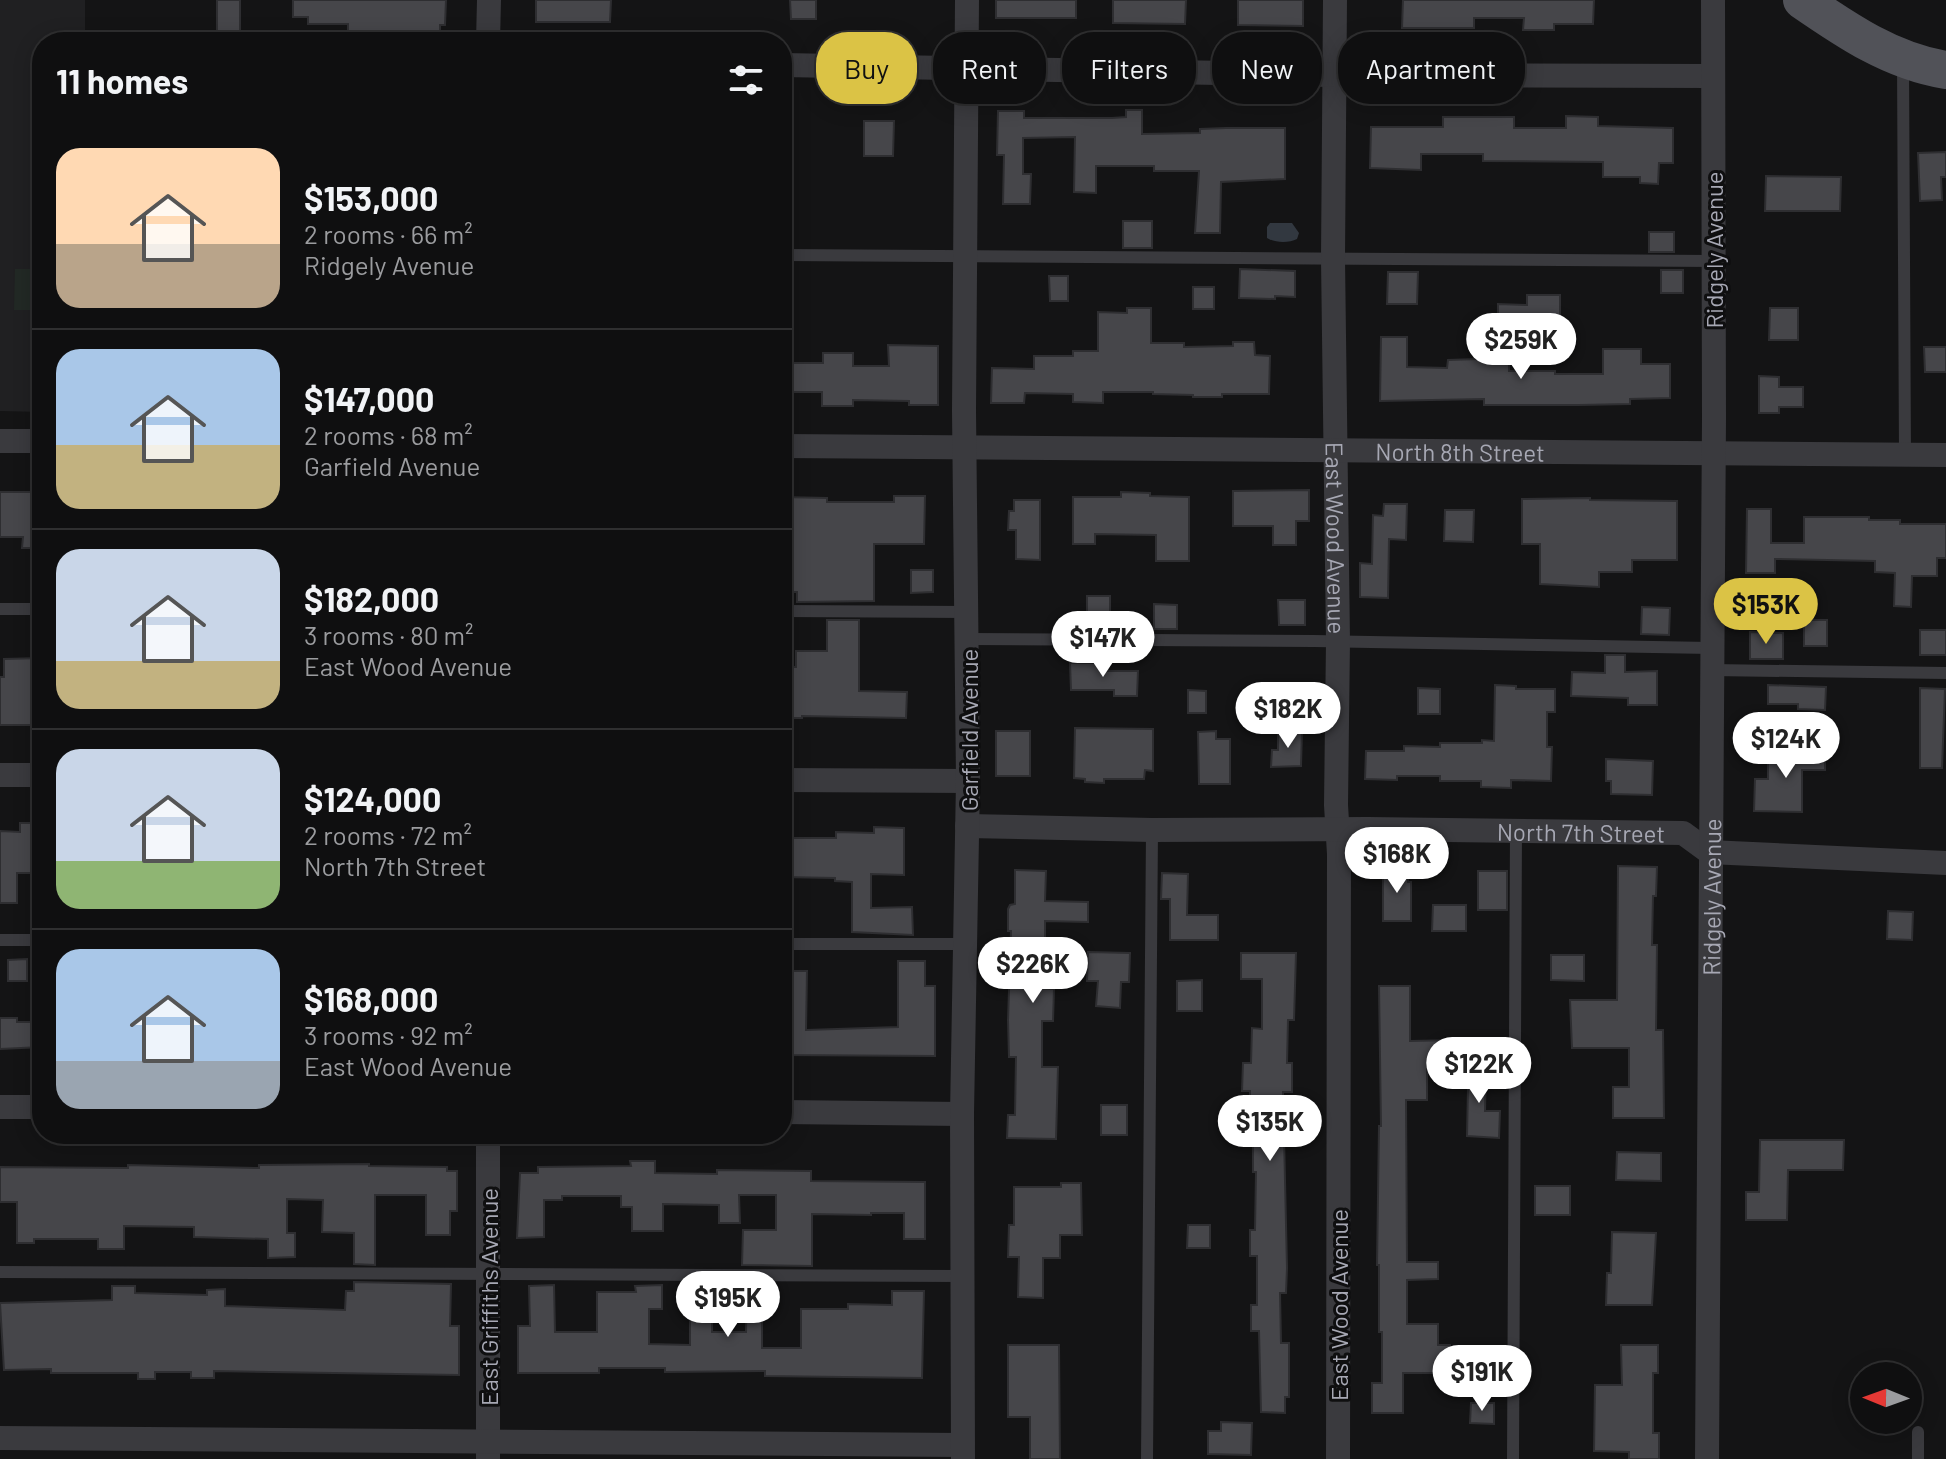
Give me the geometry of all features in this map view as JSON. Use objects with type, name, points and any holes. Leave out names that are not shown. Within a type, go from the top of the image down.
[{"type":"main road","points":[[1802,0],[1858,37],[1903,59],[1946,70]]},
{"type":"street","points":[[488,32],[489,0]]},
{"type":"street","name":"Garfield Avenue","points":[[967,0],[967,32]]},
{"type":"street","name":"East Wood Avenue","points":[[1335,0],[1333,259],[1338,641],[1338,1459]]},
{"type":"street","name":"Ridgely Avenue","points":[[1707,1459],[1714,454],[1713,0]]},
{"type":"street","points":[[792,65],[933,67]]},
{"type":"street","points":[[1046,70],[1334,75],[1712,76]]},
{"type":"street","name":"Garfield Avenue","points":[[963,1452],[962,1114],[968,781],[964,447],[967,104]]},
{"type":"street","points":[[0,441],[32,441]]},
{"type":"street","name":"North 8th Street","points":[[792,446],[1946,455]]},
{"type":"street","points":[[0,775],[32,775]]},
{"type":"street","points":[[792,780],[968,781]]},
{"type":"street","name":"North 7th Street","points":[[967,826],[1683,833],[1709,852],[1946,863]]},
{"type":"street","points":[[0,1107],[32,1107]]},
{"type":"street","points":[[792,1112],[962,1114]]},
{"type":"street","name":"East Griffiths Avenue","points":[[488,1144],[488,1450]]},
{"type":"street","points":[[0,1438],[488,1450],[963,1452]]},
{"type":"lane","points":[[1903,59],[1905,456]]},
{"type":"lane","points":[[792,255],[1713,261]]},
{"type":"lane","points":[[0,609],[32,609]]},
{"type":"lane","points":[[792,611],[968,612]]},
{"type":"lane","points":[[968,639],[1338,641],[1946,673]]},
{"type":"lane","points":[[1147,1459],[1152,830]]},
{"type":"lane","points":[[1513,1459],[1516,830]]},
{"type":"lane","points":[[0,940],[32,940]]},
{"type":"lane","points":[[792,944],[964,944]]},
{"type":"lane","points":[[0,1272],[961,1276]]},
{"type":"lane","points":[[1918,1434],[1918,1459]]},
{"type":"shaded area","points":[[0,0],[85,0],[85,32],[32,32],[32,412],[0,411]]},
{"type":"shaded area","points":[[1270,223],[1292,223],[1299,233],[1297,239],[1282,242],[1267,238]]},
{"type":"shaded area","points":[[15,269],[32,269],[32,310],[14,310]]},
{"type":"building","points":[[217,0],[240,0],[240,32],[217,32]]},
{"type":"building","points":[[293,0],[446,0],[445,25],[440,25],[440,32],[348,32],[348,24],[308,24],[308,17],[293,17]]},
{"type":"building","points":[[536,0],[611,0],[610,22],[536,22]]},
{"type":"building","points":[[790,0],[816,0],[816,19],[791,19]]},
{"type":"building","points":[[996,0],[1076,0],[1076,18],[996,18]]},
{"type":"building","points":[[1113,0],[1186,0],[1185,24],[1113,23]]},
{"type":"building","points":[[1238,0],[1303,0],[1303,26],[1238,25]]},
{"type":"building","points":[[1403,0],[1594,0],[1593,24],[1554,24],[1554,30],[1523,30],[1524,18],[1474,18],[1474,28],[1402,28]]},
{"type":"building","points":[[1126,110],[1142,110],[1142,134],[1200,133],[1200,129],[1285,128],[1285,179],[1221,182],[1220,233],[1195,233],[1199,171],[1154,171],[1154,166],[1096,166],[1096,193],[1074,192],[1075,137],[1023,138],[1023,174],[1031,174],[1030,204],[1003,204],[1004,155],[997,155],[998,111],[1024,111],[1024,118],[1112,118],[1126,117]]},
{"type":"building","points":[[1566,116],[1598,117],[1598,126],[1673,128],[1673,163],[1659,163],[1658,184],[1640,183],[1640,177],[1603,177],[1603,162],[1483,161],[1483,154],[1421,154],[1421,170],[1370,168],[1371,127],[1443,127],[1443,117],[1514,117],[1514,128],[1566,128]]},
{"type":"building","points":[[864,121],[894,121],[893,156],[864,156]]},
{"type":"building","points":[[1946,152],[1946,177],[1941,177],[1942,200],[1920,201],[1918,153]]},
{"type":"building","points":[[1766,176],[1841,177],[1840,211],[1765,211]]},
{"type":"building","points":[[1123,221],[1152,221],[1152,248],[1123,248]]},
{"type":"building","points":[[1649,232],[1674,232],[1674,252],[1649,252]]},
{"type":"building","points":[[1240,269],[1295,271],[1295,297],[1239,298]]},
{"type":"building","points":[[1661,270],[1683,270],[1683,293],[1661,293]]},
{"type":"building","points":[[1388,272],[1418,272],[1417,304],[1387,304]]},
{"type":"building","points":[[1049,276],[1068,276],[1068,301],[1050,301]]},
{"type":"building","points":[[1193,287],[1214,287],[1214,309],[1193,309]]},
{"type":"building","points":[[1527,295],[1560,295],[1560,324],[1519,324],[1519,333],[1498,333],[1498,304],[1527,305]]},
{"type":"building","points":[[1127,308],[1151,308],[1151,343],[1184,343],[1184,347],[1233,346],[1233,342],[1254,342],[1255,355],[1270,356],[1269,394],[1193,397],[1153,392],[1103,392],[1103,403],[1073,402],[1073,394],[1025,393],[1024,403],[991,403],[992,368],[1034,369],[1034,356],[1073,356],[1073,351],[1098,351],[1098,312],[1127,313]]},
{"type":"building","points":[[1770,308],[1798,308],[1798,340],[1769,340]]},
{"type":"building","points":[[1381,337],[1407,337],[1407,367],[1447,368],[1448,360],[1509,358],[1509,371],[1555,371],[1555,374],[1603,374],[1603,349],[1641,349],[1641,364],[1670,364],[1670,398],[1630,399],[1630,404],[1579,405],[1484,405],[1484,399],[1380,401]]},
{"type":"building","points":[[888,345],[938,346],[938,405],[853,400],[853,406],[822,406],[822,392],[792,392],[792,363],[823,363],[823,353],[853,353],[853,366],[889,366]]},
{"type":"building","points":[[1924,347],[1946,347],[1946,372],[1925,372]]},
{"type":"building","points":[[1759,376],[1779,377],[1779,387],[1803,387],[1803,407],[1779,407],[1779,413],[1759,413]]},
{"type":"building","points":[[1309,490],[1309,521],[1296,521],[1296,545],[1273,545],[1273,526],[1233,526],[1233,491]]},
{"type":"building","points":[[0,492],[32,492],[32,548],[22,548],[23,537],[0,537]]},
{"type":"building","points":[[1121,492],[1189,497],[1189,561],[1156,561],[1156,535],[1095,534],[1095,544],[1073,544],[1073,497],[1121,497]]},
{"type":"building","points":[[894,496],[925,496],[924,544],[874,544],[874,601],[797,602],[797,592],[792,592],[792,497],[827,498],[827,502],[894,502]]},
{"type":"building","points":[[1522,499],[1677,501],[1677,560],[1632,560],[1632,572],[1599,572],[1599,587],[1540,584],[1540,544],[1522,544]]},
{"type":"building","points":[[1014,500],[1040,500],[1040,560],[1016,559],[1016,530],[1008,530],[1009,511],[1014,511]]},
{"type":"building","points":[[1384,504],[1407,504],[1406,540],[1389,539],[1388,598],[1360,597],[1360,563],[1372,564],[1373,515],[1383,516]]},
{"type":"building","points":[[1747,509],[1771,509],[1771,543],[1804,543],[1804,517],[1869,517],[1869,520],[1900,520],[1900,524],[1946,524],[1946,558],[1937,558],[1937,576],[1912,576],[1911,607],[1894,606],[1895,573],[1875,572],[1875,561],[1775,559],[1775,573],[1746,573]]},
{"type":"building","points":[[1445,510],[1474,510],[1473,542],[1444,541]]},
{"type":"building","points":[[911,570],[933,570],[933,592],[911,593]]},
{"type":"building","points":[[1087,596],[1110,596],[1110,617],[1087,617]]},
{"type":"building","points":[[1278,600],[1305,600],[1305,625],[1279,625]]},
{"type":"building","points":[[1154,604],[1177,605],[1177,629],[1154,629]]},
{"type":"building","points":[[1642,607],[1670,608],[1669,635],[1641,634]]},
{"type":"building","points":[[827,620],[859,620],[859,691],[907,692],[906,718],[792,718],[792,667],[796,667],[796,651],[827,651]]},
{"type":"building","points":[[1804,620],[1827,620],[1827,646],[1804,646]]},
{"type":"building","points":[[1920,630],[1946,630],[1946,655],[1920,655]]},
{"type":"building","points":[[1750,632],[1783,633],[1783,659],[1750,659]]},
{"type":"building","points":[[1605,655],[1625,655],[1625,672],[1657,671],[1657,705],[1628,705],[1628,698],[1571,696],[1572,672],[1605,673]]},
{"type":"building","points":[[32,658],[32,725],[0,725],[0,677],[4,677],[4,659]]},
{"type":"building","points":[[1070,663],[1108,663],[1108,671],[1138,671],[1137,696],[1114,696],[1114,690],[1071,690]]},
{"type":"building","points":[[1495,685],[1516,686],[1516,689],[1555,689],[1555,712],[1547,712],[1547,747],[1552,747],[1551,781],[1511,780],[1511,788],[1481,787],[1481,781],[1440,781],[1440,776],[1365,779],[1366,751],[1404,751],[1404,746],[1440,747],[1440,743],[1494,741]]},
{"type":"building","points":[[1768,685],[1826,687],[1825,710],[1798,709],[1798,704],[1768,704]]},
{"type":"building","points":[[1418,688],[1440,689],[1440,714],[1418,714]]},
{"type":"building","points":[[1920,688],[1945,689],[1942,768],[1920,768]]},
{"type":"building","points":[[1188,690],[1206,691],[1206,713],[1188,713]]},
{"type":"building","points":[[1075,728],[1153,729],[1153,771],[1145,770],[1144,779],[1104,779],[1104,783],[1074,778]]},
{"type":"building","points":[[996,731],[1030,731],[1030,776],[996,776]]},
{"type":"building","points":[[1216,731],[1216,739],[1230,739],[1230,784],[1199,784],[1198,732]]},
{"type":"building","points":[[1278,731],[1302,731],[1301,766],[1271,767],[1272,750],[1278,750]]},
{"type":"building","points":[[1808,747],[1825,747],[1825,770],[1802,770],[1802,812],[1754,811],[1755,779],[1768,779],[1768,752],[1808,752]]},
{"type":"building","points":[[1606,759],[1653,761],[1652,795],[1611,794],[1611,781],[1606,781]]},
{"type":"building","points":[[20,823],[32,823],[32,873],[17,873],[17,903],[0,903],[0,831],[20,832]]},
{"type":"building","points":[[874,827],[904,828],[904,875],[871,874],[871,908],[912,907],[913,935],[852,932],[852,882],[835,881],[835,878],[792,877],[792,838],[836,838],[836,832],[874,833]]},
{"type":"building","points":[[1618,866],[1657,867],[1652,945],[1657,945],[1656,1030],[1663,1030],[1664,1118],[1613,1118],[1613,1087],[1629,1087],[1629,1048],[1572,1048],[1570,1000],[1617,1000]]},
{"type":"building","points":[[1383,867],[1408,867],[1411,921],[1383,921]]},
{"type":"building","points":[[1015,870],[1046,871],[1045,901],[1088,902],[1088,922],[1045,921],[1045,939],[1040,939],[1040,988],[1054,989],[1053,1021],[1042,1021],[1042,1067],[1058,1067],[1056,1139],[1007,1138],[1008,1115],[1015,1115],[1016,1057],[1009,1057],[1011,931],[1008,931],[1008,909],[1015,904]]},
{"type":"building","points":[[1478,871],[1507,871],[1507,910],[1478,910]]},
{"type":"building","points":[[1162,873],[1188,874],[1187,915],[1218,915],[1218,940],[1170,940],[1170,899],[1161,899]]},
{"type":"building","points":[[1433,905],[1466,905],[1466,931],[1432,931]]},
{"type":"building","points":[[1888,911],[1913,912],[1912,940],[1887,939]]},
{"type":"building","points":[[1088,952],[1130,953],[1129,982],[1121,982],[1120,1008],[1096,1006],[1098,981],[1087,981]]},
{"type":"building","points":[[1241,953],[1296,953],[1294,1020],[1288,1020],[1287,1063],[1292,1063],[1292,1092],[1283,1092],[1287,1268],[1286,1293],[1280,1293],[1281,1343],[1289,1343],[1289,1397],[1285,1397],[1285,1413],[1261,1412],[1259,1331],[1251,1331],[1251,1305],[1257,1305],[1257,1256],[1250,1256],[1250,1230],[1255,1230],[1256,1172],[1253,1172],[1253,1141],[1250,1140],[1250,1091],[1242,1091],[1243,1063],[1251,1063],[1252,1028],[1262,1029],[1262,979],[1241,979]]},
{"type":"building","points":[[1551,955],[1584,955],[1584,981],[1551,980]]},
{"type":"building","points":[[27,959],[27,981],[8,981],[8,960]]},
{"type":"building","points":[[898,961],[925,961],[925,986],[935,986],[935,1056],[792,1055],[792,971],[807,971],[806,1030],[898,1027]]},
{"type":"building","points":[[1202,980],[1202,1011],[1177,1011],[1177,981]]},
{"type":"building","points":[[1379,986],[1410,986],[1410,1041],[1455,1040],[1455,1058],[1427,1058],[1427,1100],[1406,1100],[1407,1262],[1438,1262],[1438,1279],[1407,1280],[1407,1324],[1438,1324],[1438,1345],[1450,1345],[1450,1373],[1403,1373],[1403,1413],[1372,1413],[1372,1383],[1382,1383],[1377,1265],[1381,1126]]},
{"type":"building","points":[[0,1018],[32,1022],[32,1047],[0,1049]]},
{"type":"building","points":[[1462,1067],[1486,1068],[1485,1111],[1500,1111],[1499,1138],[1467,1136],[1468,1088],[1462,1088]]},
{"type":"building","points":[[1101,1105],[1127,1105],[1127,1135],[1101,1135]]},
{"type":"building","points":[[1760,1140],[1844,1140],[1843,1170],[1788,1170],[1787,1220],[1746,1220],[1746,1192],[1759,1192]]},
{"type":"building","points":[[1617,1152],[1661,1153],[1661,1181],[1616,1180]]},
{"type":"building","points":[[630,1161],[655,1161],[655,1173],[811,1171],[811,1181],[925,1182],[925,1239],[904,1239],[904,1213],[812,1214],[812,1266],[742,1265],[743,1230],[776,1230],[776,1195],[739,1195],[740,1223],[719,1223],[719,1205],[663,1204],[663,1231],[632,1231],[632,1207],[621,1207],[621,1196],[562,1196],[562,1200],[544,1200],[544,1237],[517,1238],[520,1173],[538,1173],[538,1167],[631,1166]]},
{"type":"building","points":[[128,1165],[259,1168],[259,1165],[447,1167],[447,1171],[457,1171],[457,1211],[450,1211],[450,1235],[426,1235],[426,1195],[375,1195],[375,1265],[354,1264],[354,1233],[322,1232],[323,1200],[287,1199],[287,1233],[295,1233],[295,1257],[268,1258],[268,1239],[194,1237],[194,1227],[124,1226],[124,1249],[98,1249],[98,1239],[34,1239],[34,1243],[17,1243],[17,1202],[0,1202],[0,1167],[128,1168]]},
{"type":"building","points":[[1061,1183],[1081,1183],[1082,1235],[1060,1235],[1060,1258],[1043,1258],[1043,1298],[1018,1297],[1019,1257],[1008,1257],[1009,1225],[1014,1225],[1014,1187],[1061,1187]]},
{"type":"building","points":[[1535,1186],[1570,1186],[1570,1215],[1535,1215]]},
{"type":"building","points":[[1188,1225],[1210,1225],[1210,1248],[1187,1248]]},
{"type":"building","points":[[1612,1232],[1656,1233],[1652,1305],[1606,1305]]},
{"type":"building","points":[[354,1282],[451,1284],[450,1326],[459,1326],[459,1375],[214,1371],[214,1378],[191,1378],[191,1372],[155,1372],[155,1379],[138,1379],[138,1373],[4,1370],[0,1303],[112,1300],[112,1286],[135,1286],[135,1293],[207,1295],[207,1290],[225,1289],[225,1306],[345,1310],[346,1291],[354,1291]]},
{"type":"building","points":[[747,1284],[762,1284],[762,1348],[801,1348],[801,1309],[848,1309],[848,1304],[892,1305],[892,1291],[924,1291],[922,1378],[765,1376],[765,1371],[665,1372],[665,1368],[599,1368],[599,1373],[518,1373],[518,1326],[530,1326],[529,1286],[554,1285],[555,1332],[597,1332],[597,1292],[636,1292],[635,1286],[662,1285],[662,1309],[649,1309],[649,1344],[690,1345],[690,1298],[712,1298],[712,1332],[746,1332]]},
{"type":"building","points":[[1008,1345],[1059,1345],[1060,1459],[1030,1459],[1030,1417],[1008,1417]]},
{"type":"building","points":[[1621,1345],[1658,1345],[1658,1373],[1653,1373],[1653,1433],[1659,1433],[1659,1459],[1629,1459],[1629,1452],[1594,1451],[1595,1385],[1622,1385]]},
{"type":"building","points":[[1471,1403],[1494,1403],[1494,1424],[1470,1423]]},
{"type":"building","points":[[1221,1422],[1252,1423],[1251,1455],[1208,1454],[1208,1431],[1221,1431]]}]
